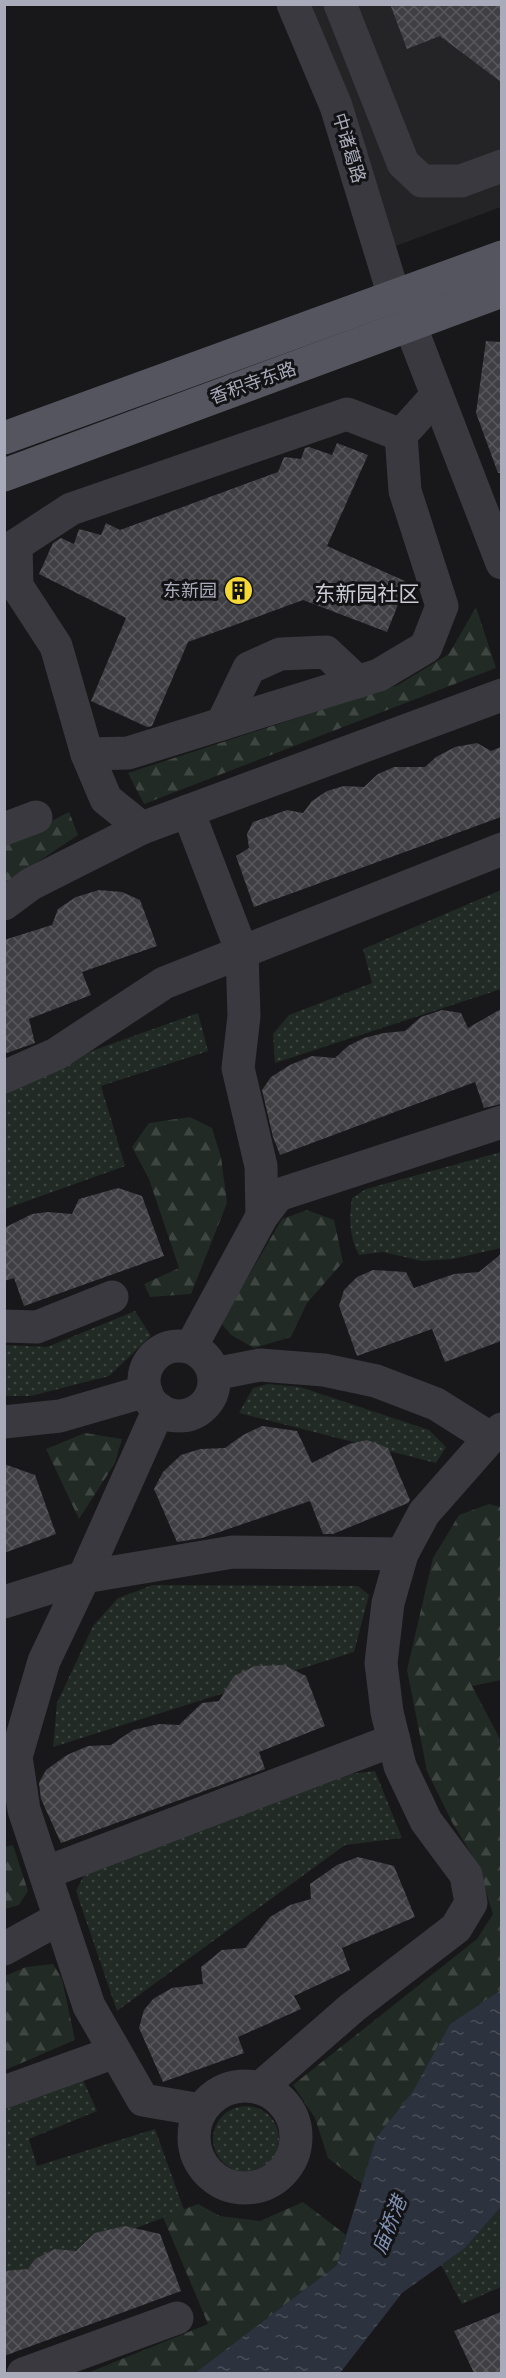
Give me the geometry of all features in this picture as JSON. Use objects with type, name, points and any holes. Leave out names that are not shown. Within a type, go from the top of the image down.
[{"type":"main road","name":"香积寺东路","points":[[4,438],[501,257]]},
{"type":"main road","name":"香积寺东路","points":[[4,474],[501,291]]},
{"type":"street","name":"中诸葛路","points":[[293,4],[336,106],[394,296],[410,325],[499,551]]},
{"type":"street","points":[[340,4],[403,163],[422,181],[460,181],[501,166]]},
{"type":"street","points":[[87,754],[128,753],[357,682],[379,675],[426,647],[442,606],[405,491],[401,435],[437,395]]},
{"type":"street","points":[[142,828],[106,799],[87,754],[56,646],[17,586],[16,545],[71,509],[347,414],[401,435]]},
{"type":"street","points":[[222,724],[249,668],[280,654],[326,652],[357,682]]},
{"type":"street","points":[[4,904],[31,884],[142,828],[501,695]]},
{"type":"street","points":[[188,811],[242,952],[243,1016],[238,1068],[261,1167],[262,1216]]},
{"type":"street","points":[[4,829],[36,817]]},
{"type":"street","points":[[4,1077],[56,1054],[164,983],[501,849]]},
{"type":"street","points":[[191,1347],[262,1216],[278,1195],[501,1122]]},
{"type":"street","points":[[4,1326],[37,1327],[112,1297]]},
{"type":"street","points":[[180,1345],[191,1347],[202,1353],[210,1363],[214,1374],[214,1386],[210,1397],[202,1407],[180,1416],[168,1414],[152,1400],[144,1380],[151,1359],[169,1347],[180,1345]]},
{"type":"street","points":[[214,1374],[260,1365],[324,1370],[376,1381],[436,1404],[496,1434],[424,1514],[402,1554],[388,1603],[381,1663],[387,1712],[400,1766],[426,1821],[466,1875],[471,1903],[456,1928],[353,2007],[261,2088]]},
{"type":"street","points":[[4,1422],[60,1416],[152,1400]]},
{"type":"street","points":[[152,1400],[84,1577],[44,1661],[16,1757],[24,1810],[17,1830],[45,1873],[89,2006],[143,2100],[201,2110]]},
{"type":"street","points":[[4,1602],[84,1577],[233,1552],[402,1554]]},
{"type":"street","points":[[45,1873],[394,1740]]},
{"type":"street","points":[[4,1949],[60,1918]]},
{"type":"street","points":[[4,2092],[115,2052]]},
{"type":"street","points":[[244,2086],[261,2088],[276,2095],[288,2107],[296,2122],[297,2139],[294,2156],[285,2171],[272,2182],[256,2188],[239,2188],[222,2184],[208,2174],[198,2160],[194,2143],[194,2126],[201,2110],[212,2098],[227,2089],[244,2086]]},
{"type":"street","points":[[23,2373],[177,2318]]},
{"type":"shaded area","points":[[301,5],[501,5],[501,207],[393,247]]},
{"type":"green space","points":[[476,607],[496,668],[144,804],[128,773],[398,685],[449,654]]},
{"type":"green space","points":[[69,812],[78,835],[5,884],[5,845]]},
{"type":"green space","points":[[501,890],[501,989],[275,1063],[273,1034],[289,1015],[372,983],[363,949]]},
{"type":"green space","points":[[198,1013],[208,1051],[101,1086],[125,1166],[5,1209],[5,1082]]},
{"type":"green space","points":[[190,1117],[212,1128],[221,1157],[227,1203],[191,1294],[150,1297],[144,1284],[179,1268],[149,1179],[132,1147],[149,1123]]},
{"type":"green space","points":[[501,1152],[501,1248],[452,1259],[422,1261],[383,1252],[359,1255],[353,1241],[351,1227],[352,1198],[366,1189]]},
{"type":"green space","points":[[307,1210],[334,1220],[343,1262],[307,1303],[291,1337],[254,1348],[231,1335],[221,1323],[282,1219]]},
{"type":"green space","points":[[135,1311],[151,1336],[109,1376],[31,1396],[5,1396],[5,1345],[47,1347]]},
{"type":"green space","points":[[268,1384],[300,1387],[429,1430],[446,1447],[436,1463],[239,1413],[253,1388]]},
{"type":"green space","points":[[85,1433],[122,1439],[115,1463],[79,1519],[46,1449]]},
{"type":"green space","points":[[489,1504],[501,1507],[501,1680],[472,1686],[501,1741],[501,1990],[450,2024],[413,2091],[376,2138],[362,2184],[328,2158],[315,2118],[293,2085],[477,1939],[493,1914],[476,1862],[452,1822],[427,1771],[407,1670],[433,1558],[459,1515]]},
{"type":"green space","points":[[153,1585],[358,1586],[369,1595],[354,1652],[53,1747],[57,1703],[93,1626],[118,1598]]},
{"type":"green space","points":[[375,1771],[402,1838],[345,1845],[117,2011],[76,1891],[84,1875],[351,1774]]},
{"type":"green space","points":[[13,1845],[28,1891],[19,1905],[5,1909],[5,1847]]},
{"type":"green space","points":[[53,1964],[62,1979],[75,2040],[5,2070],[5,1976],[26,1967]]},
{"type":"green space","points":[[83,2080],[97,2111],[29,2139],[37,2166],[155,2129],[184,2210],[5,2277],[5,2109]]},
{"type":"green space","points":[[246,2106],[258,2109],[269,2116],[276,2127],[279,2139],[276,2151],[269,2162],[258,2169],[246,2172],[234,2169],[223,2162],[216,2151],[213,2139],[216,2127],[223,2116],[234,2109]]},
{"type":"green space","points":[[303,2202],[346,2235],[337,2265],[195,2373],[85,2374],[208,2324],[163,2217],[198,2204],[220,2216],[260,2221]]},
{"type":"green space","points":[[501,2207],[501,2287],[462,2304],[441,2265],[465,2248]]},
{"type":"water","name":"庙桥港","points":[[501,1990],[501,2207],[465,2248],[402,2293],[340,2373],[195,2373],[337,2265],[376,2138],[413,2091],[450,2024]]},
{"type":"building","points":[[390,4],[501,4],[501,82],[440,36],[407,49]]},
{"type":"building","points":[[486,341],[501,342],[501,473],[498,473],[476,413]]},
{"type":"building","name":"东新园","points":[[337,443],[368,455],[327,546],[407,582],[387,632],[303,600],[188,642],[152,726],[147,727],[91,701],[126,618],[39,574],[53,543],[61,538],[74,544],[79,529],[101,535],[106,523],[120,530],[278,472],[284,457],[301,459],[305,448],[309,447],[332,455]]},
{"type":"building","points":[[477,743],[491,751],[501,747],[501,817],[254,907],[236,856],[249,848],[247,834],[253,822],[287,810],[303,813],[312,801],[327,791],[344,786],[364,787],[378,774],[394,767],[425,767],[436,757],[455,747]]},
{"type":"building","points":[[99,890],[122,892],[140,900],[157,946],[82,972],[91,995],[29,1019],[35,1043],[4,1054],[4,940],[52,925],[58,909],[76,897]]},
{"type":"building","points":[[501,1009],[501,1104],[484,1108],[475,1082],[280,1155],[273,1137],[262,1090],[271,1077],[290,1065],[312,1056],[335,1058],[348,1046],[364,1038],[405,1031],[421,1017],[442,1010],[461,1013],[468,1028]]},
{"type":"building","points":[[118,1188],[142,1196],[164,1256],[24,1306],[14,1278],[4,1281],[4,1228],[32,1214],[48,1212],[72,1214],[79,1199]]},
{"type":"building","points":[[501,1254],[501,1341],[445,1362],[432,1329],[357,1356],[339,1306],[344,1290],[357,1277],[373,1270],[406,1272],[414,1288],[454,1274],[479,1272]]},
{"type":"building","points":[[262,1426],[297,1431],[312,1463],[349,1444],[367,1440],[388,1448],[410,1500],[408,1503],[333,1534],[323,1534],[310,1501],[202,1538],[177,1542],[154,1489],[163,1472],[181,1455],[200,1449],[225,1448],[243,1435]]},
{"type":"building","points":[[4,1464],[35,1475],[56,1534],[4,1553]]},
{"type":"building","points":[[284,1665],[306,1676],[325,1726],[259,1752],[265,1769],[61,1843],[41,1799],[39,1783],[46,1770],[67,1755],[88,1746],[111,1745],[133,1730],[159,1724],[179,1725],[202,1703],[219,1701],[234,1676],[255,1666]]},
{"type":"building","points":[[358,1857],[394,1866],[415,1917],[342,1948],[350,1970],[294,1996],[301,2009],[238,2037],[244,2053],[163,2082],[139,2028],[144,2010],[153,1999],[172,1988],[203,1984],[201,1967],[222,1950],[245,1948],[270,1917],[290,1905],[311,1899],[310,1884],[337,1865]]},
{"type":"building","points":[[125,2226],[160,2234],[181,2291],[4,2356],[4,2271],[28,2269],[35,2259],[55,2249],[76,2251],[95,2233]]},
{"type":"building","points":[[501,2312],[501,2373],[474,2373],[454,2331]]},
{"type":"place","name":"东新园","points":[[238,591]]},
{"type":"district","name":"东新园社区","points":[[367,594]]}]
